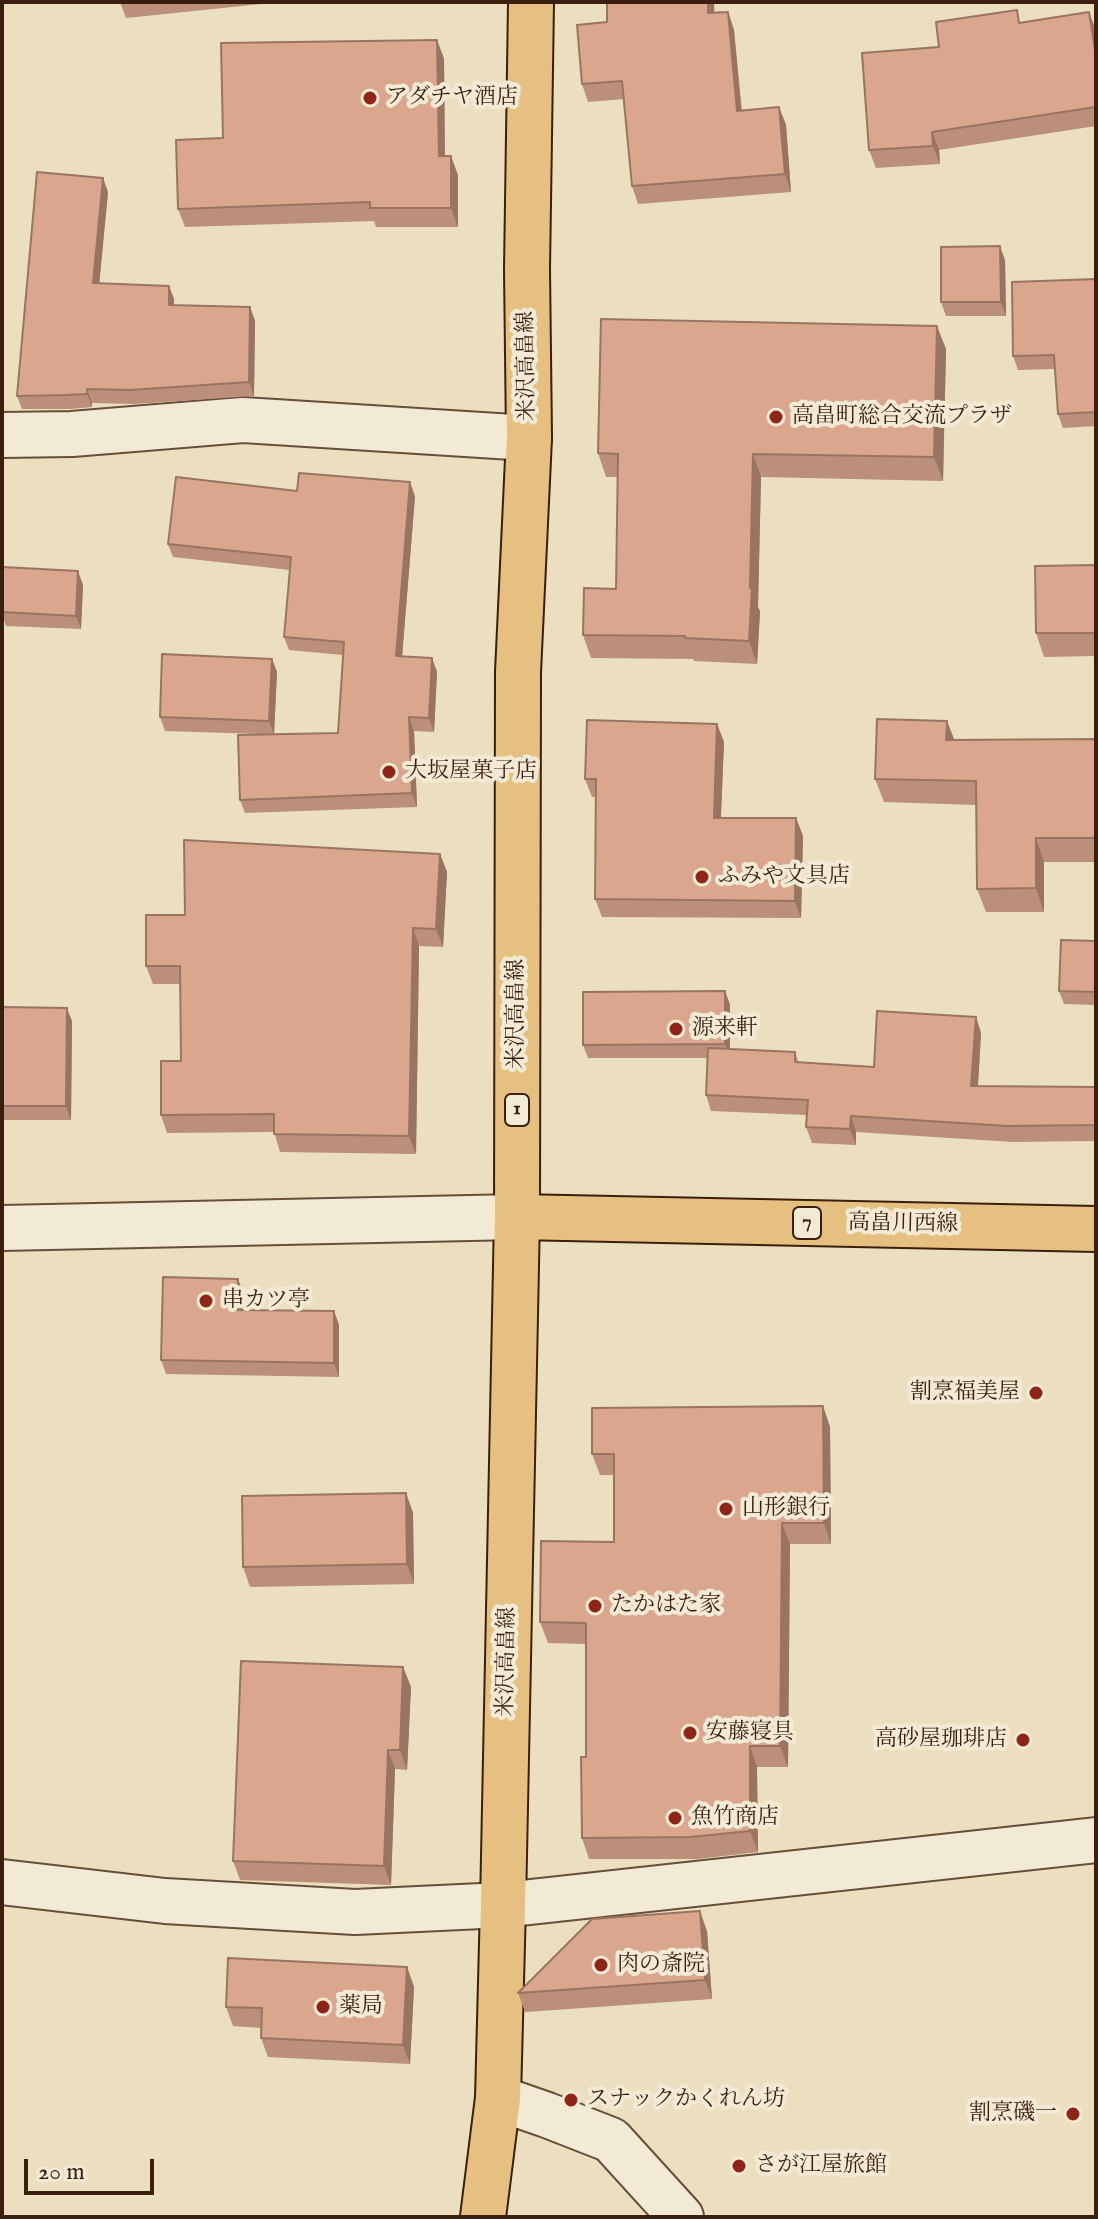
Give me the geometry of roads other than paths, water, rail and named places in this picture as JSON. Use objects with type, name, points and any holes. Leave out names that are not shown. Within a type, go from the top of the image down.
[{"type":"main road","name":"米沢高畠線","points":[[483,2217],[498,2098],[503,1905],[517,1217],[518,672],[529,438],[527,269],[531,2]]},
{"type":"main road","name":"高畠川西線","points":[[517,1217],[1096,1229]]},
{"type":"street","points":[[2,435],[72,434],[243,420],[529,438]]},
{"type":"street","points":[[2,1228],[517,1217]]},
{"type":"street","points":[[2,1882],[165,1901],[355,1912],[503,1905],[1096,1840]]},
{"type":"street","points":[[498,2098],[611,2140],[681,2217]]},
{"type":"place","name":"アダチヤ酒店","points":[[370,98]]},
{"type":"place","name":"高畠町総合交流プラザ","points":[[776,417]]},
{"type":"place","name":"大坂屋菓子店","points":[[389,772]]},
{"type":"place","name":"ふみや文具店","points":[[702,877]]},
{"type":"place","name":"源来軒","points":[[676,1029]]},
{"type":"place","name":"串カツ亭","points":[[206,1301]]},
{"type":"place","name":"割烹福美屋","points":[[1036,1393]]},
{"type":"place","name":"山形銀行","points":[[726,1509]]},
{"type":"place","name":"たかはた家","points":[[595,1606]]},
{"type":"place","name":"安藤寝具","points":[[690,1733]]},
{"type":"place","name":"高砂屋珈琲店","points":[[1023,1740]]},
{"type":"place","name":"魚竹商店","points":[[675,1818]]},
{"type":"place","name":"肉の斎院","points":[[601,1965]]},
{"type":"place","name":"薬局","points":[[323,2007]]},
{"type":"place","name":"スナックかくれん坊","points":[[571,2100]]},
{"type":"place","name":"割烹磯一","points":[[1073,2114]]},
{"type":"place","name":"さが江屋旅館","points":[[739,2166]]}]
